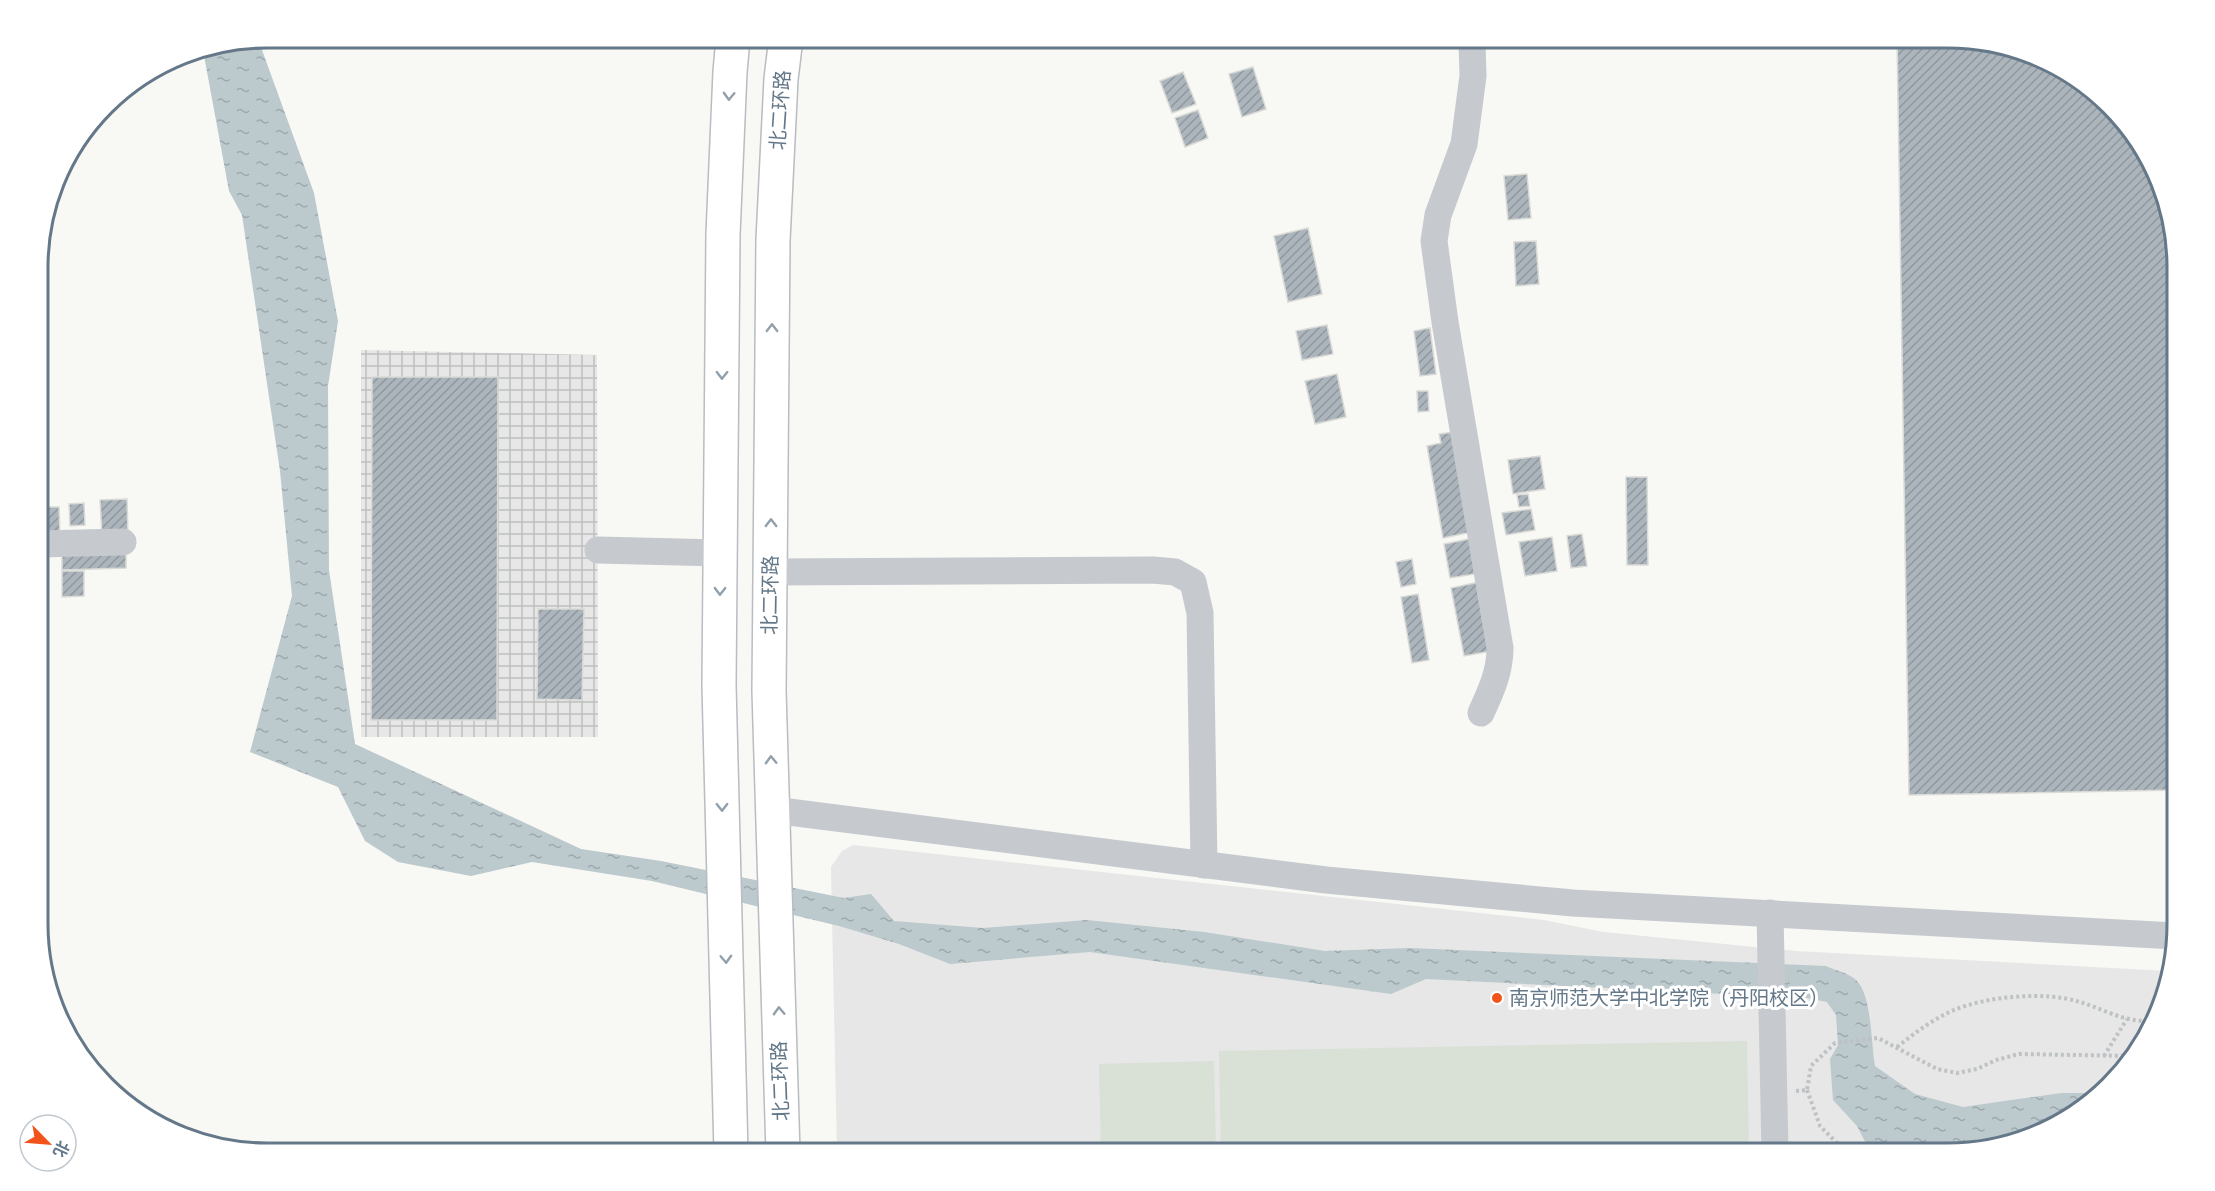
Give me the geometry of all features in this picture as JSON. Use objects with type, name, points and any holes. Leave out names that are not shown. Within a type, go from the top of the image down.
[{"type":"main road","points":[[731,1143],[719,685],[723,234],[733,48]]},
{"type":"main road","name":"北二环路","points":[[783,1143],[769,691],[773,240],[781,79],[785,48]]},
{"type":"main road","points":[[720,553],[770,565]]},
{"type":"street","points":[[1472,48],[1473,76],[1464,144],[1438,215],[1434,241],[1445,322],[1500,648],[1496,680],[1481,713]]},
{"type":"street","points":[[48,544],[123,542]]},
{"type":"street","points":[[598,550],[720,553]]},
{"type":"street","points":[[770,565],[1153,570],[1175,572],[1193,582],[1200,613],[1204,865]]},
{"type":"street","points":[[773,810],[1326,880],[1573,903],[2167,936]]},
{"type":"street","points":[[1770,913],[1775,1143]]},
{"type":"path","points":[[1897,1047],[1931,1022],[1955,1010],[1996,999],[2067,998],[2127,1019],[2144,1022]]},
{"type":"path","points":[[2104,1056],[2127,1019]]},
{"type":"path","points":[[1837,1143],[1820,1126],[1807,1090],[1811,1066],[1835,1043],[1878,1038],[1936,1069],[1957,1073],[1977,1069],[1996,1060],[2019,1054],[2123,1056]]},
{"type":"path","points":[[1774,1093],[1807,1090]]},
{"type":"shaded area","points":[[361,350],[597,355],[598,737],[361,737]]},
{"type":"shaded area","name":"南京师范大学中北学院（丹阳校区）","points":[[853,845],[1544,920],[1603,932],[1796,951],[2162,971],[2150,1008],[2138,1034],[2113,1068],[2092,1089],[2058,1114],[2032,1126],[2005,1136],[1962,1143],[837,1143],[831,867],[842,851]]},
{"type":"shaded area","points":[[1747,1041],[1749,1143],[1221,1143],[1219,1051]]},
{"type":"shaded area","points":[[1214,1061],[1216,1143],[1101,1143],[1099,1064]]},
{"type":"water","points":[[261,48],[314,193],[338,321],[328,386],[329,570],[355,744],[581,849],[661,861],[844,898],[871,894],[894,921],[983,928],[1087,920],[1204,932],[1325,951],[1410,948],[1826,966],[1849,975],[1861,987],[1868,1008],[1875,1066],[1915,1094],[1963,1107],[2061,1093],[2087,1093],[2058,1114],[2005,1136],[1962,1143],[1866,1143],[1857,1126],[1833,1100],[1830,1059],[1838,1045],[1836,1015],[1827,1002],[1807,998],[1426,979],[1391,994],[1090,952],[950,964],[899,944],[839,926],[652,881],[532,862],[471,876],[398,862],[365,841],[338,787],[250,752],[292,596],[280,471],[242,215],[229,191],[204,57],[224,52]]},
{"type":"building","points":[[1897,48],[1962,48],[2005,55],[2032,65],[2058,77],[2092,102],[2113,123],[2130,145],[2150,183],[2160,210],[2167,253],[2167,790],[1909,795]]},
{"type":"building","points":[[1253,67],[1266,109],[1242,117],[1229,74]]},
{"type":"building","points":[[1183,72],[1196,104],[1172,113],[1160,81]]},
{"type":"building","points":[[1198,110],[1208,138],[1185,147],[1175,118]]},
{"type":"building","points":[[1527,174],[1531,218],[1508,220],[1504,176]]},
{"type":"building","points":[[1308,228],[1322,294],[1288,302],[1274,236]]},
{"type":"building","points":[[1536,241],[1539,284],[1516,286],[1514,242]]},
{"type":"building","points":[[1327,325],[1333,354],[1302,360],[1296,331]]},
{"type":"building","points":[[1430,328],[1436,374],[1420,376],[1414,331]]},
{"type":"building","points":[[1337,374],[1346,417],[1315,424],[1305,381]]},
{"type":"building","points":[[372,377],[498,377],[497,720],[371,720]]},
{"type":"building","points":[[1417,391],[1428,391],[1429,411],[1418,412]]},
{"type":"building","points":[[1454,432],[1472,532],[1443,538],[1427,446],[1441,443],[1439,434]]},
{"type":"building","points":[[1540,456],[1545,489],[1513,494],[1508,460]]},
{"type":"building","points":[[1626,477],[1647,477],[1648,565],[1627,565]]},
{"type":"building","points":[[1528,494],[1530,506],[1519,507],[1517,495]]},
{"type":"building","points":[[127,499],[128,534],[102,535],[100,500]]},
{"type":"building","points":[[84,503],[85,525],[70,526],[69,504]]},
{"type":"building","points":[[48,507],[59,507],[60,536],[48,537]]},
{"type":"building","points":[[1531,509],[1535,530],[1506,535],[1502,513]]},
{"type":"building","points":[[1582,534],[1587,566],[1571,568],[1567,536]]},
{"type":"building","points":[[1552,537],[1557,571],[1525,576],[1519,542]]},
{"type":"building","points":[[1474,538],[1481,573],[1450,578],[1444,544]]},
{"type":"building","points":[[126,548],[126,568],[62,570],[62,550]]},
{"type":"building","points":[[1412,559],[1416,584],[1401,587],[1396,562]]},
{"type":"building","points":[[62,571],[84,571],[84,596],[62,597]]},
{"type":"building","points":[[1479,582],[1492,651],[1464,656],[1451,588]]},
{"type":"building","points":[[1418,594],[1429,660],[1412,663],[1401,597]]},
{"type":"building","points":[[538,609],[584,609],[582,700],[537,699]]},
{"type":"place","name":"南京师范大学中北学院（丹阳校区）","points":[[1497,998]]}]
